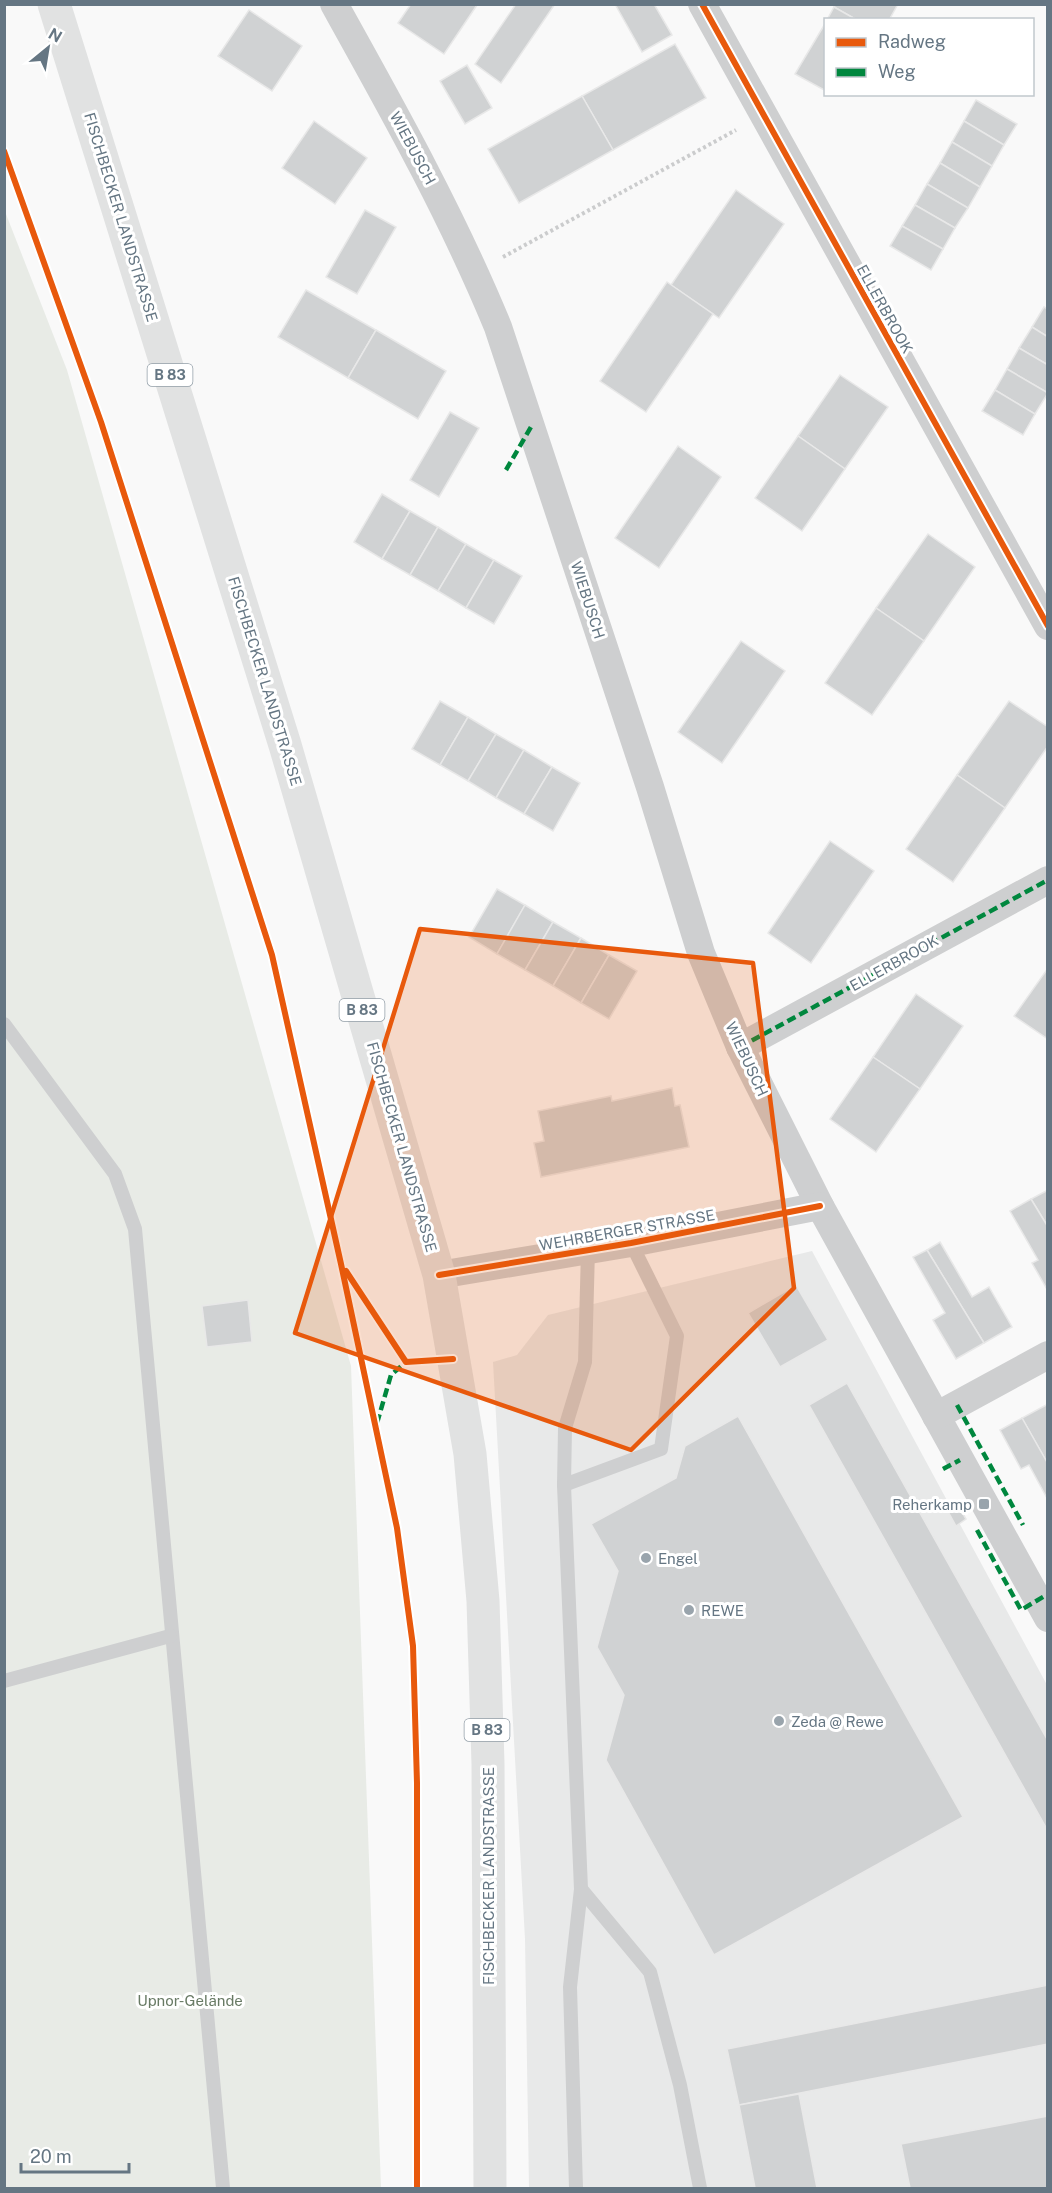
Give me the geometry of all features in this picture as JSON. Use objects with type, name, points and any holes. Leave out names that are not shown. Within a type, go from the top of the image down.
[{"type":"main road","name":"FISCHBECKER LANDSTRASSE","points":[[54,4],[282,733],[439,1275],[470,1454],[483,1601],[488,1764],[490,2188]]},
{"type":"street","name":"WIEBUSCH","points":[[334,4],[424,166],[476,272],[506,349],[650,787],[701,953],[740,1047],[820,1206]]},
{"type":"street","name":"ELLERBROOK","points":[[702,4],[1047,626]]},
{"type":"street","name":"ELLERBROOK","points":[[740,1047],[1047,880]]},
{"type":"street","name":"WEHRBERGER STRASSE","points":[[439,1275],[631,1243],[820,1206]]},
{"type":"street","points":[[820,1206],[1047,1618]]},
{"type":"street","points":[[936,1416],[1047,1355]]},
{"type":"lane","points":[[4,1024],[115,1174],[135,1229],[170,1636],[223,2188]]},
{"type":"lane","points":[[564,1485],[661,1449],[677,1336],[631,1243]]},
{"type":"lane","points":[[576,2188],[570,1987],[581,1889],[564,1485],[565,1428],[585,1362],[588,1250]]},
{"type":"lane","points":[[4,1682],[170,1636]]},
{"type":"lane","points":[[581,1889],[650,1971],[680,2085],[700,2188]]},
{"type":"path","points":[[476,272],[764,115]]},
{"type":"highlighted area","points":[[420,929],[753,963],[794,1288],[631,1450],[295,1333]]},
{"type":"shaded area","points":[[812,1251],[1047,1685],[1047,2188],[529,2188],[525,1939],[493,1362],[517,1355],[548,1315]]},
{"type":"green space","name":"Upnor-Gelände","points":[[4,209],[67,370],[351,1366],[381,2188],[5,2188]]},
{"type":"building","points":[[411,4],[477,5],[444,54],[398,23]]},
{"type":"building","points":[[516,4],[555,4],[501,83],[475,64]]},
{"type":"building","points":[[615,4],[654,4],[672,35],[642,52]]},
{"type":"building","points":[[836,4],[898,4],[890,18],[853,18],[834,7]]},
{"type":"building","points":[[834,7],[853,18],[828,18]]},
{"type":"building","points":[[249,10],[302,46],[272,91],[218,56]]},
{"type":"building","points":[[824,25],[824,90],[795,74]]},
{"type":"building","points":[[675,44],[706,98],[613,150],[582,96]]},
{"type":"building","points":[[467,65],[492,108],[465,124],[440,81]]},
{"type":"building","points":[[582,96],[613,150],[519,203],[488,149]]},
{"type":"building","points":[[976,100],[1017,124],[1004,145],[964,121]]},
{"type":"building","points":[[314,121],[367,158],[335,204],[282,168]]},
{"type":"building","points":[[964,121],[1004,145],[992,166],[952,142]]},
{"type":"building","points":[[952,142],[992,166],[980,187],[940,163]]},
{"type":"building","points":[[940,163],[980,187],[968,208],[927,184]]},
{"type":"building","points":[[927,184],[968,208],[955,228],[915,205]]},
{"type":"building","points":[[736,190],[784,224],[719,318],[671,285]]},
{"type":"building","points":[[915,205],[955,228],[943,249],[902,226]]},
{"type":"building","points":[[365,210],[396,227],[357,294],[326,277]]},
{"type":"building","points":[[902,226],[943,249],[931,270],[890,246]]},
{"type":"building","points":[[667,282],[713,314],[646,412],[600,381]]},
{"type":"building","points":[[306,290],[376,330],[348,378],[278,337]]},
{"type":"building","points":[[1044,307],[1048,309],[1048,337],[1032,327]]},
{"type":"building","points":[[1032,327],[1048,337],[1048,365],[1019,348]]},
{"type":"building","points":[[376,330],[446,371],[418,419],[348,378]]},
{"type":"building","points":[[1019,348],[1048,365],[1048,393],[1007,369]]},
{"type":"building","points":[[1007,369],[1048,393],[1035,414],[995,390]]},
{"type":"building","points":[[840,375],[888,407],[845,469],[798,436]]},
{"type":"building","points":[[995,390],[1035,414],[1023,435],[982,411]]},
{"type":"building","points":[[450,412],[479,428],[439,497],[410,480]]},
{"type":"building","points":[[798,436],[845,469],[802,531],[755,498]]},
{"type":"building","points":[[678,446],[721,477],[659,568],[615,538]]},
{"type":"building","points":[[382,494],[410,511],[382,559],[354,542]]},
{"type":"building","points":[[410,511],[438,527],[410,575],[382,559]]},
{"type":"building","points":[[438,527],[466,544],[438,591],[410,575]]},
{"type":"building","points":[[928,534],[975,567],[924,641],[876,608]]},
{"type":"building","points":[[466,544],[494,560],[466,608],[438,591]]},
{"type":"building","points":[[494,560],[522,576],[494,624],[466,608]]},
{"type":"building","points":[[876,608],[924,641],[872,715],[825,683]]},
{"type":"building","points":[[741,641],[785,671],[722,763],[678,732]]},
{"type":"building","points":[[440,701],[468,717],[440,765],[412,749]]},
{"type":"building","points":[[1009,701],[1048,727],[1048,746],[1005,808],[957,775]]},
{"type":"building","points":[[468,717],[496,734],[468,781],[440,765]]},
{"type":"building","points":[[496,734],[524,750],[496,798],[468,781]]},
{"type":"building","points":[[524,750],[552,767],[524,814],[496,798]]},
{"type":"building","points":[[552,767],[580,783],[553,831],[524,814]]},
{"type":"building","points":[[957,775],[1005,808],[953,882],[906,849]]},
{"type":"building","points":[[830,841],[874,871],[811,963],[768,933]]},
{"type":"building","points":[[497,889],[525,905],[497,954],[469,937]]},
{"type":"building","points":[[525,905],[553,922],[525,970],[497,954]]},
{"type":"building","points":[[553,922],[581,938],[553,986],[525,970]]},
{"type":"building","points":[[581,938],[609,955],[581,1003],[553,986]]},
{"type":"building","points":[[609,955],[637,971],[609,1019],[581,1003]]},
{"type":"building","points":[[1048,968],[1048,1039],[1014,1016]]},
{"type":"building","points":[[916,994],[963,1026],[920,1089],[873,1057]]},
{"type":"building","points":[[873,1057],[920,1089],[876,1152],[830,1119]]},
{"type":"building","points":[[672,1088],[675,1106],[680,1105],[689,1147],[541,1177],[534,1143],[544,1141],[538,1111],[611,1096],[612,1101]]},
{"type":"building","points":[[1048,1190],[1048,1227],[1031,1199]]},
{"type":"building","points":[[1031,1199],[1048,1227],[1048,1291],[1032,1263],[1038,1260],[1010,1211]]},
{"type":"building","points":[[940,1242],[972,1297],[989,1287],[1012,1327],[984,1343],[927,1250]]},
{"type":"building","points":[[927,1250],[984,1343],[956,1359],[933,1320],[945,1313],[913,1257]]},
{"type":"building","points":[[796,1285],[828,1340],[780,1367],[748,1313]]},
{"type":"building","points":[[248,1300],[252,1342],[207,1347],[202,1306]]},
{"type":"building","points":[[847,1383],[1048,1741],[1048,1831],[809,1405]]},
{"type":"building","points":[[1048,1404],[1048,1464],[1022,1418]]},
{"type":"building","points":[[738,1416],[963,1817],[714,1955],[606,1760],[624,1695],[597,1647],[618,1571],[591,1524],[676,1478],[685,1446]]},
{"type":"building","points":[[1022,1418],[1048,1464],[1048,1500],[1029,1465],[1021,1469],[1000,1430]]},
{"type":"building","points":[[955,1500],[966,1519],[956,1526],[945,1506]]},
{"type":"building","points":[[1048,1985],[1048,2044],[739,2105],[727,2049]]},
{"type":"building","points":[[799,2094],[817,2188],[755,2188],[739,2105]]},
{"type":"building","points":[[1048,2116],[1048,2188],[910,2188],[901,2144]]},
{"type":"marked path","points":[[506,470],[531,427]]},
{"type":"marked path","points":[[740,1047],[1048,880]]},
{"type":"marked path","points":[[377,1423],[391,1375],[406,1362]]},
{"type":"marked path","points":[[957,1405],[1023,1525]]},
{"type":"marked path","points":[[943,1469],[960,1460]]},
{"type":"marked path","points":[[977,1530],[1021,1610],[1048,1594]]},
{"type":"cycle path","points":[[702,4],[1048,626]]},
{"type":"cycle path","points":[[4,151],[101,422],[272,955],[397,1528],[413,1646],[417,1783],[417,2188]]},
{"type":"cycle path","points":[[439,1275],[631,1243],[820,1206]]},
{"type":"cycle path","points":[[346,1271],[406,1362],[453,1359]]},
{"type":"place","name":"Reherkamp","points":[[984,1504]]},
{"type":"place","name":"Engel","points":[[646,1558]]},
{"type":"place","name":"REWE","points":[[689,1610]]},
{"type":"place","name":"Zeda @ Rewe","points":[[779,1721]]}]
